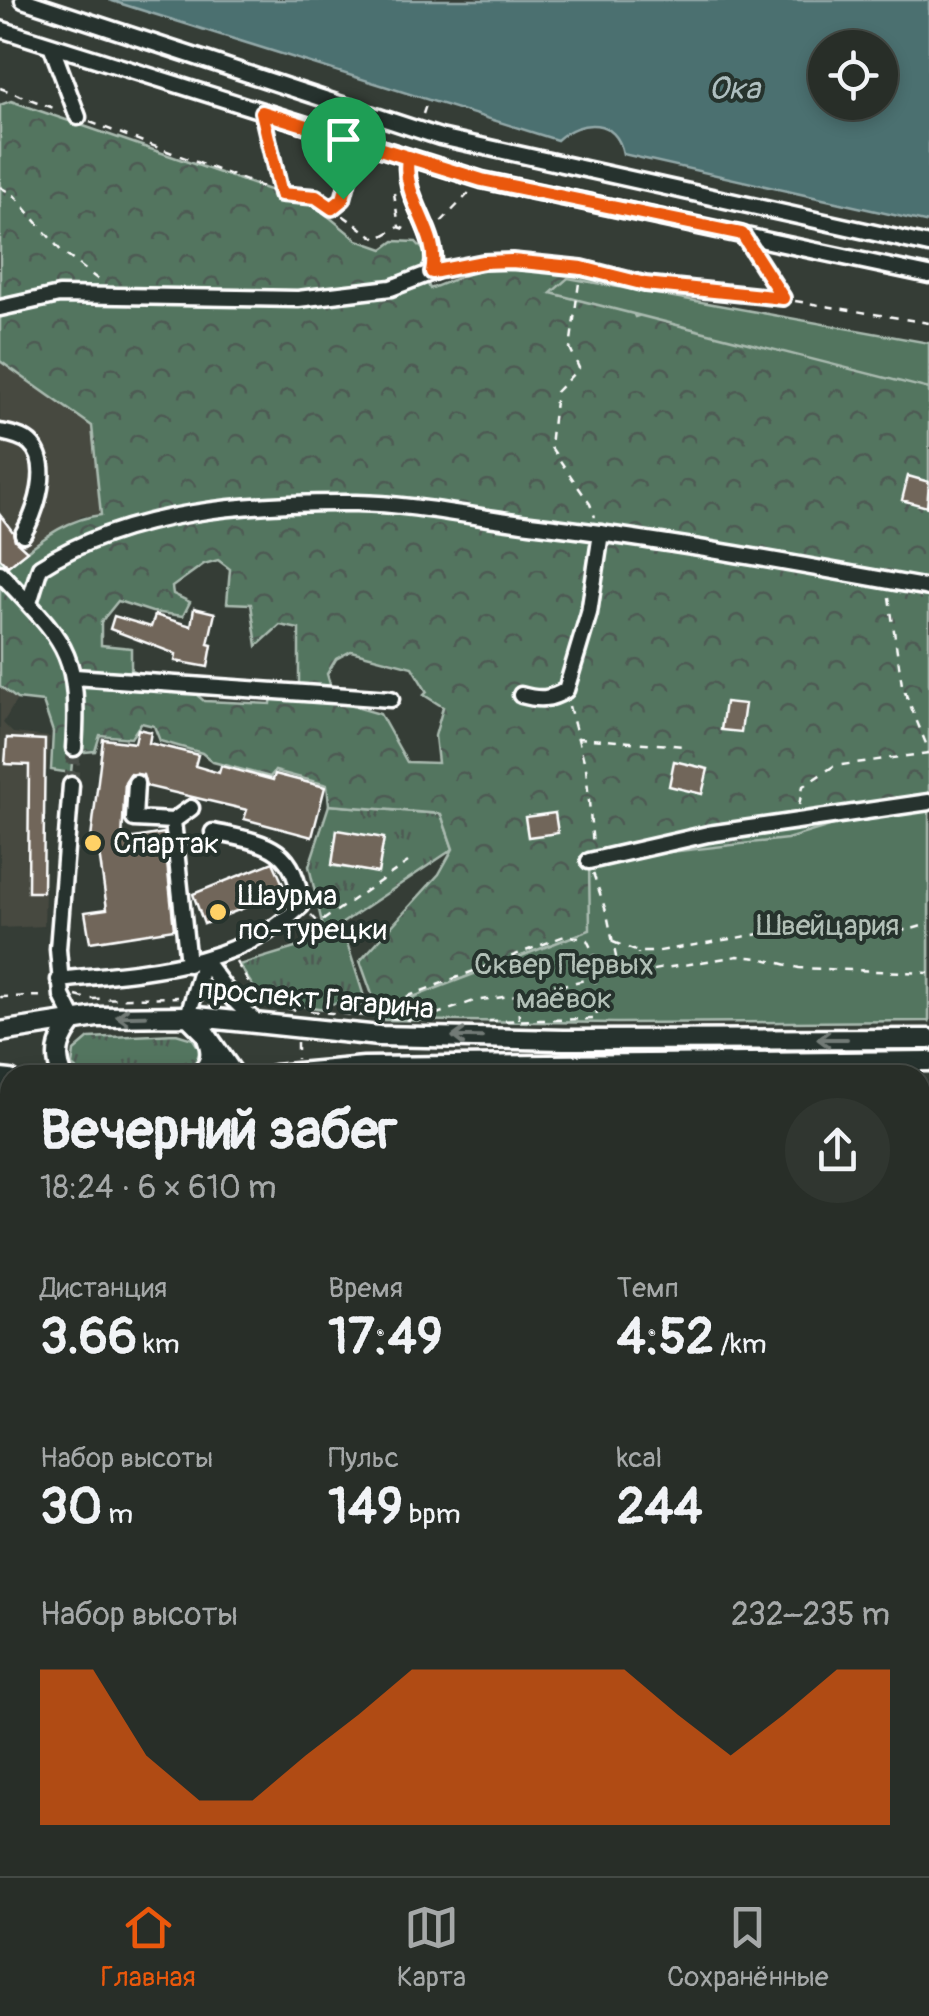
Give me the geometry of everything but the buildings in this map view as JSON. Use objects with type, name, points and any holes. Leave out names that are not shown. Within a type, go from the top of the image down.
[{"type":"main road","name":"проспект Гагарина","points":[[0,1032],[74,1020],[258,1012],[379,1036],[929,1039]]},
{"type":"main road","points":[[188,1016],[205,1032],[227,1065]]},
{"type":"main road","points":[[60,1065],[58,1049],[74,1020]]},
{"type":"main road","name":"проспект Гагарина","points":[[205,1032],[211,1054],[208,1065]]},
{"type":"main road","name":"проспект Гагарина","points":[[552,1065],[929,1061]]},
{"type":"street","points":[[23,0],[440,137],[929,245]]},
{"type":"street","points":[[0,29],[482,180],[929,274]]},
{"type":"street","points":[[51,45],[78,117]]},
{"type":"street","points":[[0,308],[59,294],[298,299],[391,288],[432,272],[436,256],[405,178],[408,158]]},
{"type":"street","points":[[0,432],[27,439],[42,466],[34,514],[23,534]]},
{"type":"street","points":[[28,603],[40,568],[75,545],[161,520],[260,506],[359,503],[600,532],[929,588]]},
{"type":"street","points":[[521,696],[553,698],[566,690],[589,614],[600,532]]},
{"type":"street","points":[[0,573],[62,643],[74,677],[74,748]]},
{"type":"street","points":[[74,677],[391,700]]},
{"type":"street","points":[[136,783],[134,819],[173,821],[191,808]]},
{"type":"street","points":[[71,785],[58,980],[74,1020]]},
{"type":"street","points":[[589,862],[708,834],[929,802]]},
{"type":"street","points":[[173,821],[188,964]]},
{"type":"street","points":[[58,980],[204,960],[284,923],[301,906],[300,885],[288,860],[274,847],[213,832]]},
{"type":"street","points":[[204,960],[232,998],[258,1012]]},
{"type":"street","points":[[188,1016],[204,960]]},
{"type":"path","points":[[0,88],[281,194],[316,197],[377,239],[399,227]]},
{"type":"path","points":[[262,112],[281,194]]},
{"type":"path","points":[[332,208],[343,199],[358,142]]},
{"type":"path","points":[[428,236],[482,180]]},
{"type":"path","points":[[0,187],[14,195],[62,252],[122,298]]},
{"type":"path","points":[[742,234],[783,298]]},
{"type":"path","points":[[432,272],[512,261],[582,268],[645,284],[783,298],[929,323]]},
{"type":"path","points":[[582,268],[570,348],[579,368],[556,392],[550,446],[590,504],[600,532]]},
{"type":"path","points":[[796,821],[803,786],[834,766],[929,752],[902,685],[887,580]]},
{"type":"path","points":[[566,690],[586,768],[594,840],[589,862],[620,972]]},
{"type":"path","points":[[576,738],[685,746]]},
{"type":"path","points":[[301,906],[319,923],[408,862]]},
{"type":"path","points":[[613,942],[638,952],[760,934],[908,930],[929,924]]},
{"type":"path","points":[[361,1014],[567,934],[587,940],[594,954],[597,1019],[485,1021]]},
{"type":"path","points":[[230,948],[258,1012]]},
{"type":"path","points":[[637,971],[638,952]]},
{"type":"path","points":[[434,1022],[419,1020],[452,1006],[595,977],[738,956],[799,968],[929,973]]},
{"type":"path","points":[[518,995],[519,1021]]},
{"type":"path","points":[[0,997],[62,996]]},
{"type":"shaded area","points":[[0,361],[92,426],[101,516],[82,516],[7,567],[0,558]]},
{"type":"shaded area","points":[[0,686],[17,699],[3,723],[13,733],[50,737],[47,771],[35,768],[29,888],[45,891],[44,926],[0,928]]},
{"type":"green space","points":[[11,101],[316,206],[357,240],[383,249],[394,241],[416,242],[428,255],[421,268],[430,289],[480,269],[534,271],[619,282],[635,317],[671,306],[929,348],[929,1021],[590,930],[382,1009],[375,1003],[360,961],[439,874],[453,849],[441,814],[329,805],[327,785],[275,771],[270,777],[213,762],[202,753],[160,741],[154,726],[141,723],[131,738],[100,735],[95,751],[73,753],[71,773],[51,770],[53,732],[43,702],[17,699],[0,686],[0,558],[7,566],[62,527],[101,515],[92,426],[0,361],[0,105]],"holes":[[[218,560],[230,569],[227,603],[251,604],[257,646],[280,625],[299,629],[299,683],[272,695],[271,704],[204,701],[184,684],[161,683],[131,670],[131,648],[101,645],[101,622],[118,601],[152,612],[183,616],[190,602],[173,594],[172,587],[204,564]],[[351,651],[412,667],[427,692],[424,695],[443,707],[435,736],[438,763],[407,762],[380,714],[335,701],[327,674],[336,659]]]},
{"type":"green space","points":[[568,278],[929,343],[929,389],[551,293]]},
{"type":"green space","name":"Швейцария","points":[[929,796],[929,1021],[384,1020],[382,1009],[590,930],[589,861],[787,839]]},
{"type":"green space","points":[[329,805],[441,814],[453,849],[341,924],[367,1006],[326,1003],[325,1009],[262,1000],[239,965],[308,944],[324,932],[309,866]],"holes":[[[337,831],[383,838],[378,872],[332,866]]]},
{"type":"green space","points":[[176,1034],[193,1039],[200,1050],[192,1065],[72,1065],[74,1051],[89,1038]]},
{"type":"water","name":"Ока","points":[[109,0],[929,0],[929,223],[623,154],[614,134],[597,125],[566,133],[557,140]]},
{"type":"tunnel","points":[[71,785],[74,748]]},
{"type":"place","name":"Спартак","points":[[93,843]]},
{"type":"place","name":"Шаурма по-турецки","points":[[218,912]]},
{"type":"route","points":[[262,112],[482,180],[742,234],[783,298],[645,284],[582,268],[512,261],[432,272],[436,256],[405,178],[408,158],[358,142],[343,199],[332,208],[316,197],[281,194],[262,112]]},
{"type":"park label","name":"Сквер Первых маёвок","points":[[564,981]]}]
